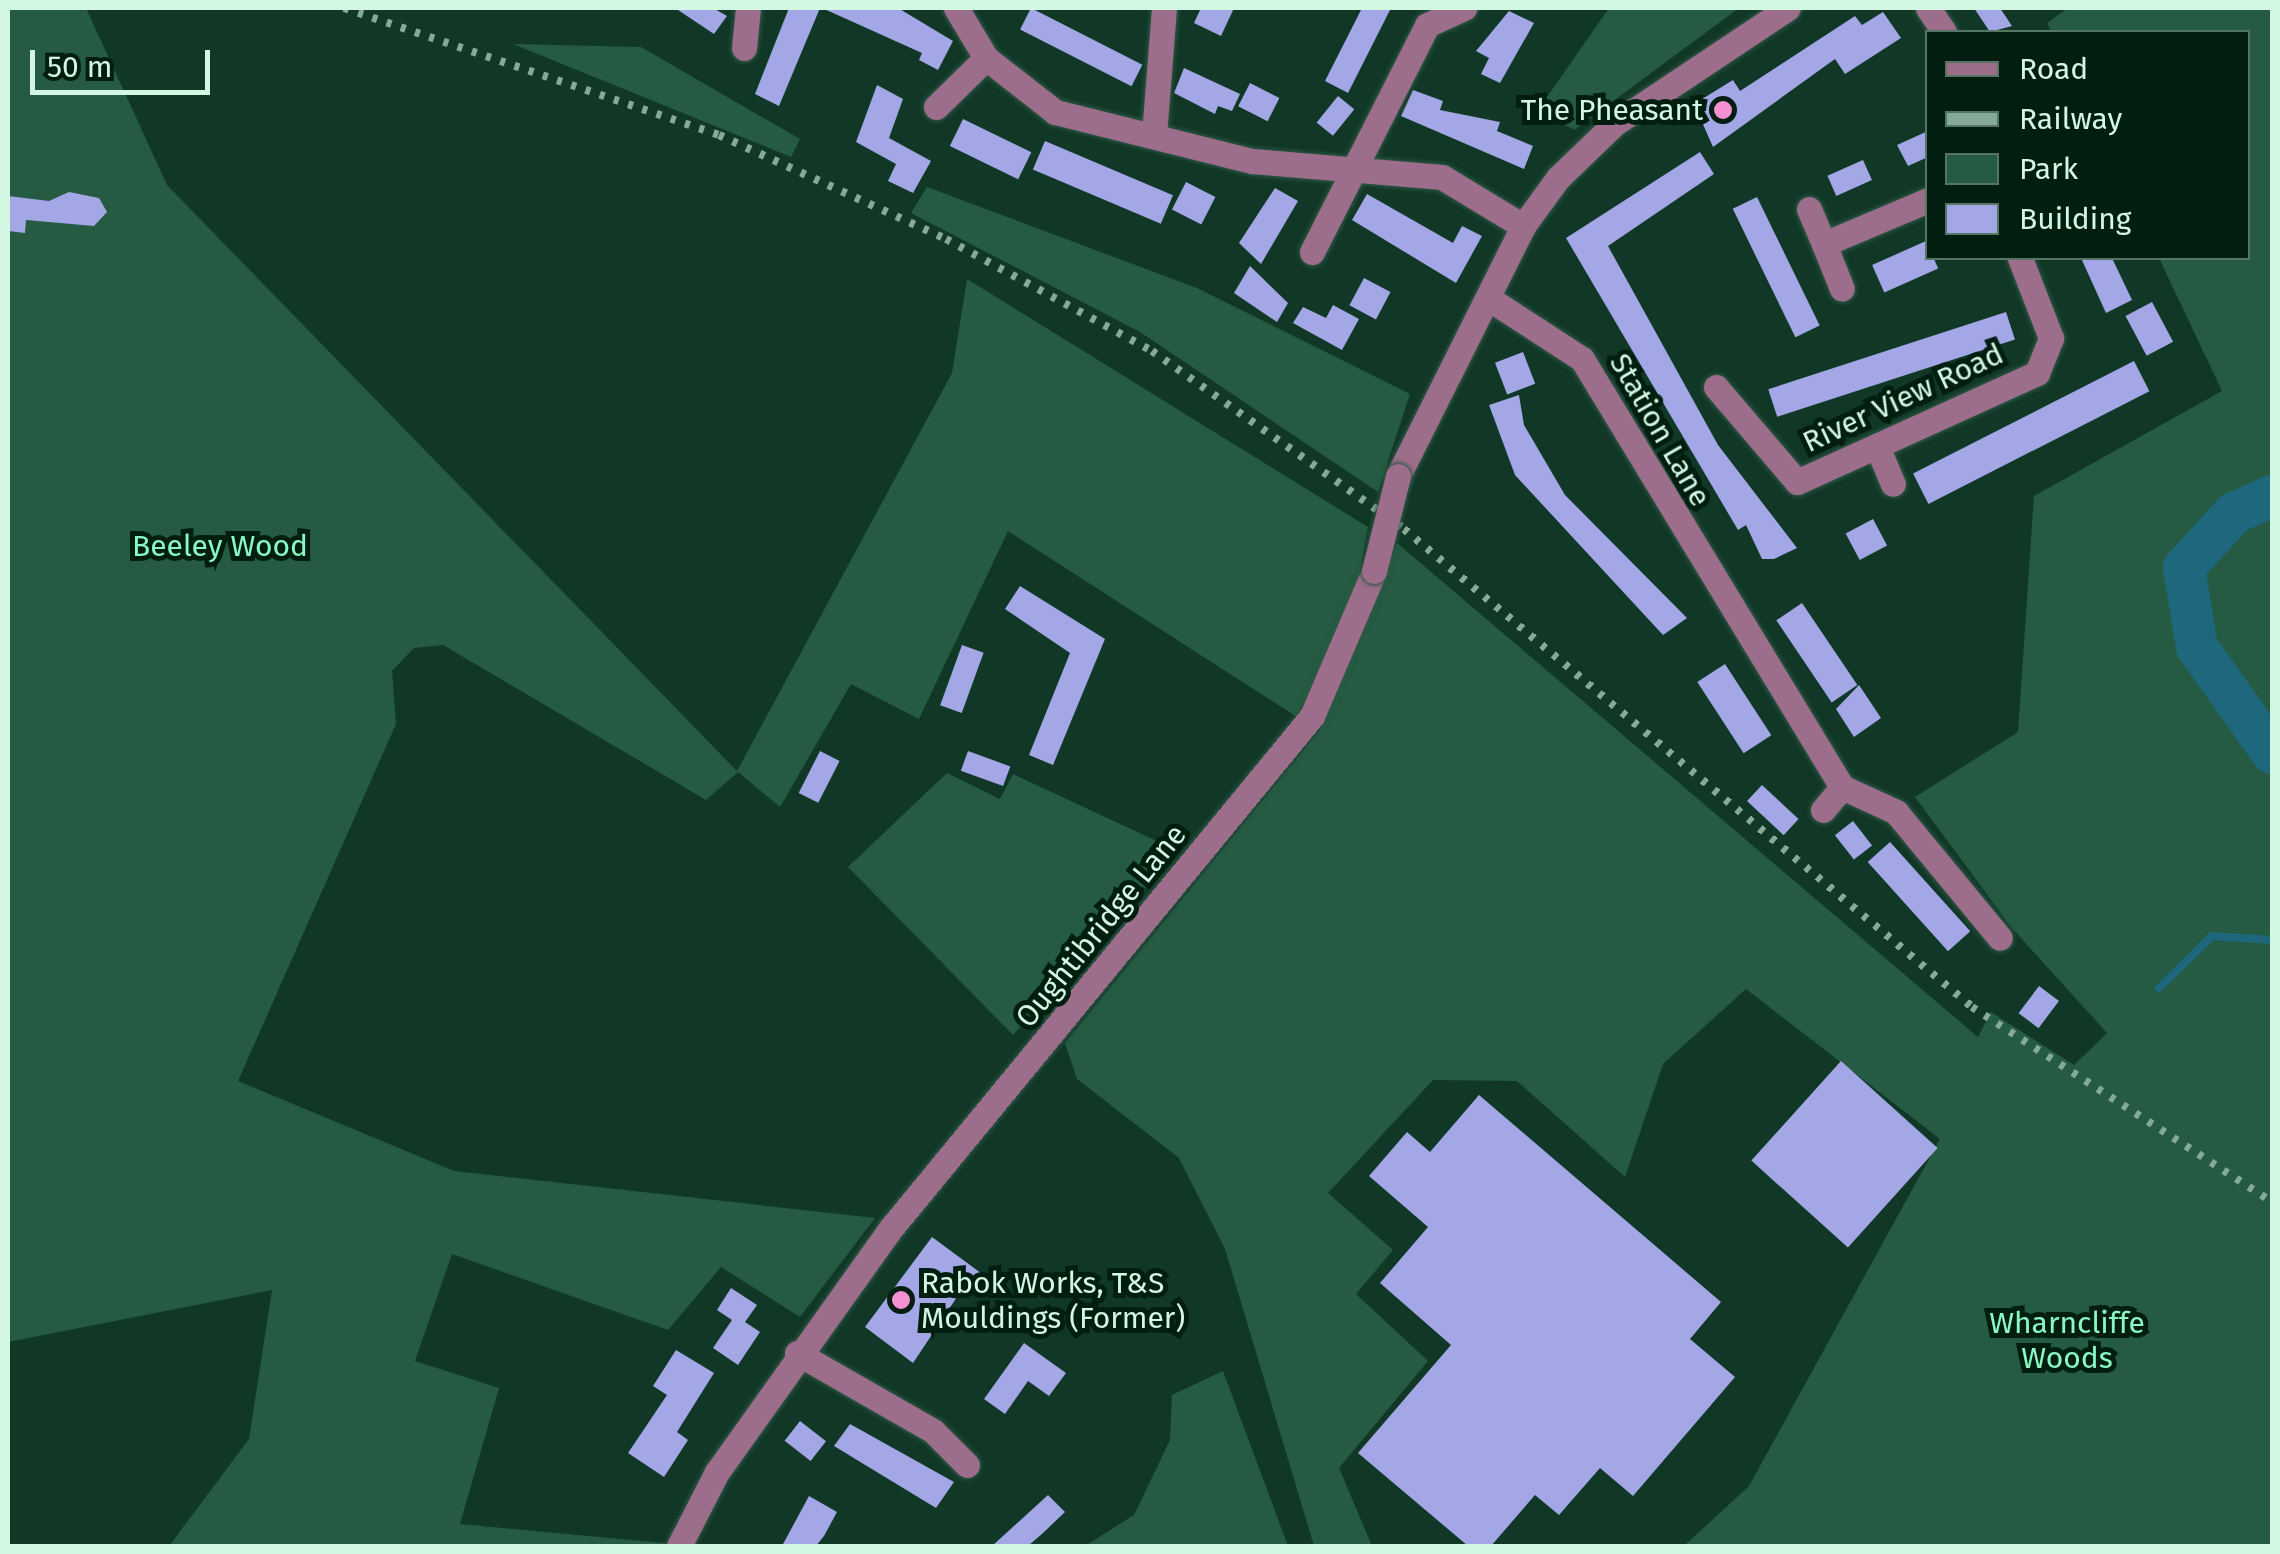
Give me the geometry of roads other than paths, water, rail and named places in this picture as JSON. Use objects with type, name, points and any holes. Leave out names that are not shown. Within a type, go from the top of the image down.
[{"type":"street","points":[[744,48],[748,8]]},
{"type":"street","points":[[959,8],[986,58],[1055,112],[1252,161],[1360,164],[1442,177],[1523,226]]},
{"type":"street","points":[[1154,135],[1164,8]]},
{"type":"street","points":[[1312,252],[1360,164],[1427,24],[1464,8]]},
{"type":"street","points":[[1488,298],[1523,226],[1614,124],[1788,8]]},
{"type":"street","points":[[1928,8],[1943,30]]},
{"type":"street","points":[[936,107],[986,58]]},
{"type":"street","points":[[1824,244],[1925,201]]},
{"type":"street","points":[[1809,209],[1842,289]]},
{"type":"street","name":"River View Road","points":[[1716,387],[1797,482],[2037,372],[2051,338],[2021,260]]},
{"type":"street","name":"Oughtibridge Lane","points":[[679,1546],[798,1354],[1312,716],[1374,571],[1398,476],[1488,298]]},
{"type":"street","name":"Station Lane","points":[[1488,298],[1582,359],[1842,787]]},
{"type":"street","points":[[1877,446],[1893,484]]},
{"type":"street","points":[[1823,810],[1842,787],[1896,812],[2000,938]]},
{"type":"street","points":[[798,1354],[933,1431],[967,1465]]},
{"type":"waterway","points":[[2272,496],[2234,513],[2184,568],[2197,647],[2272,753]]},
{"type":"waterway","points":[[2159,988],[2212,936],[2272,940]]},
{"type":"railway","points":[[344,8],[719,135],[946,239],[1152,351],[1404,529],[1972,1007],[2272,1202]]},
{"type":"place","name":"The Pheasant","points":[[1723,110]]},
{"type":"place","name":"Rabok Works, T&S Mouldings (Former)","points":[[901,1300]]},
{"type":"park label","name":"Beeley Wood","points":[[220,546]]},
{"type":"park label","name":"Wharncliffe Woods","points":[[2067,1340]]}]
